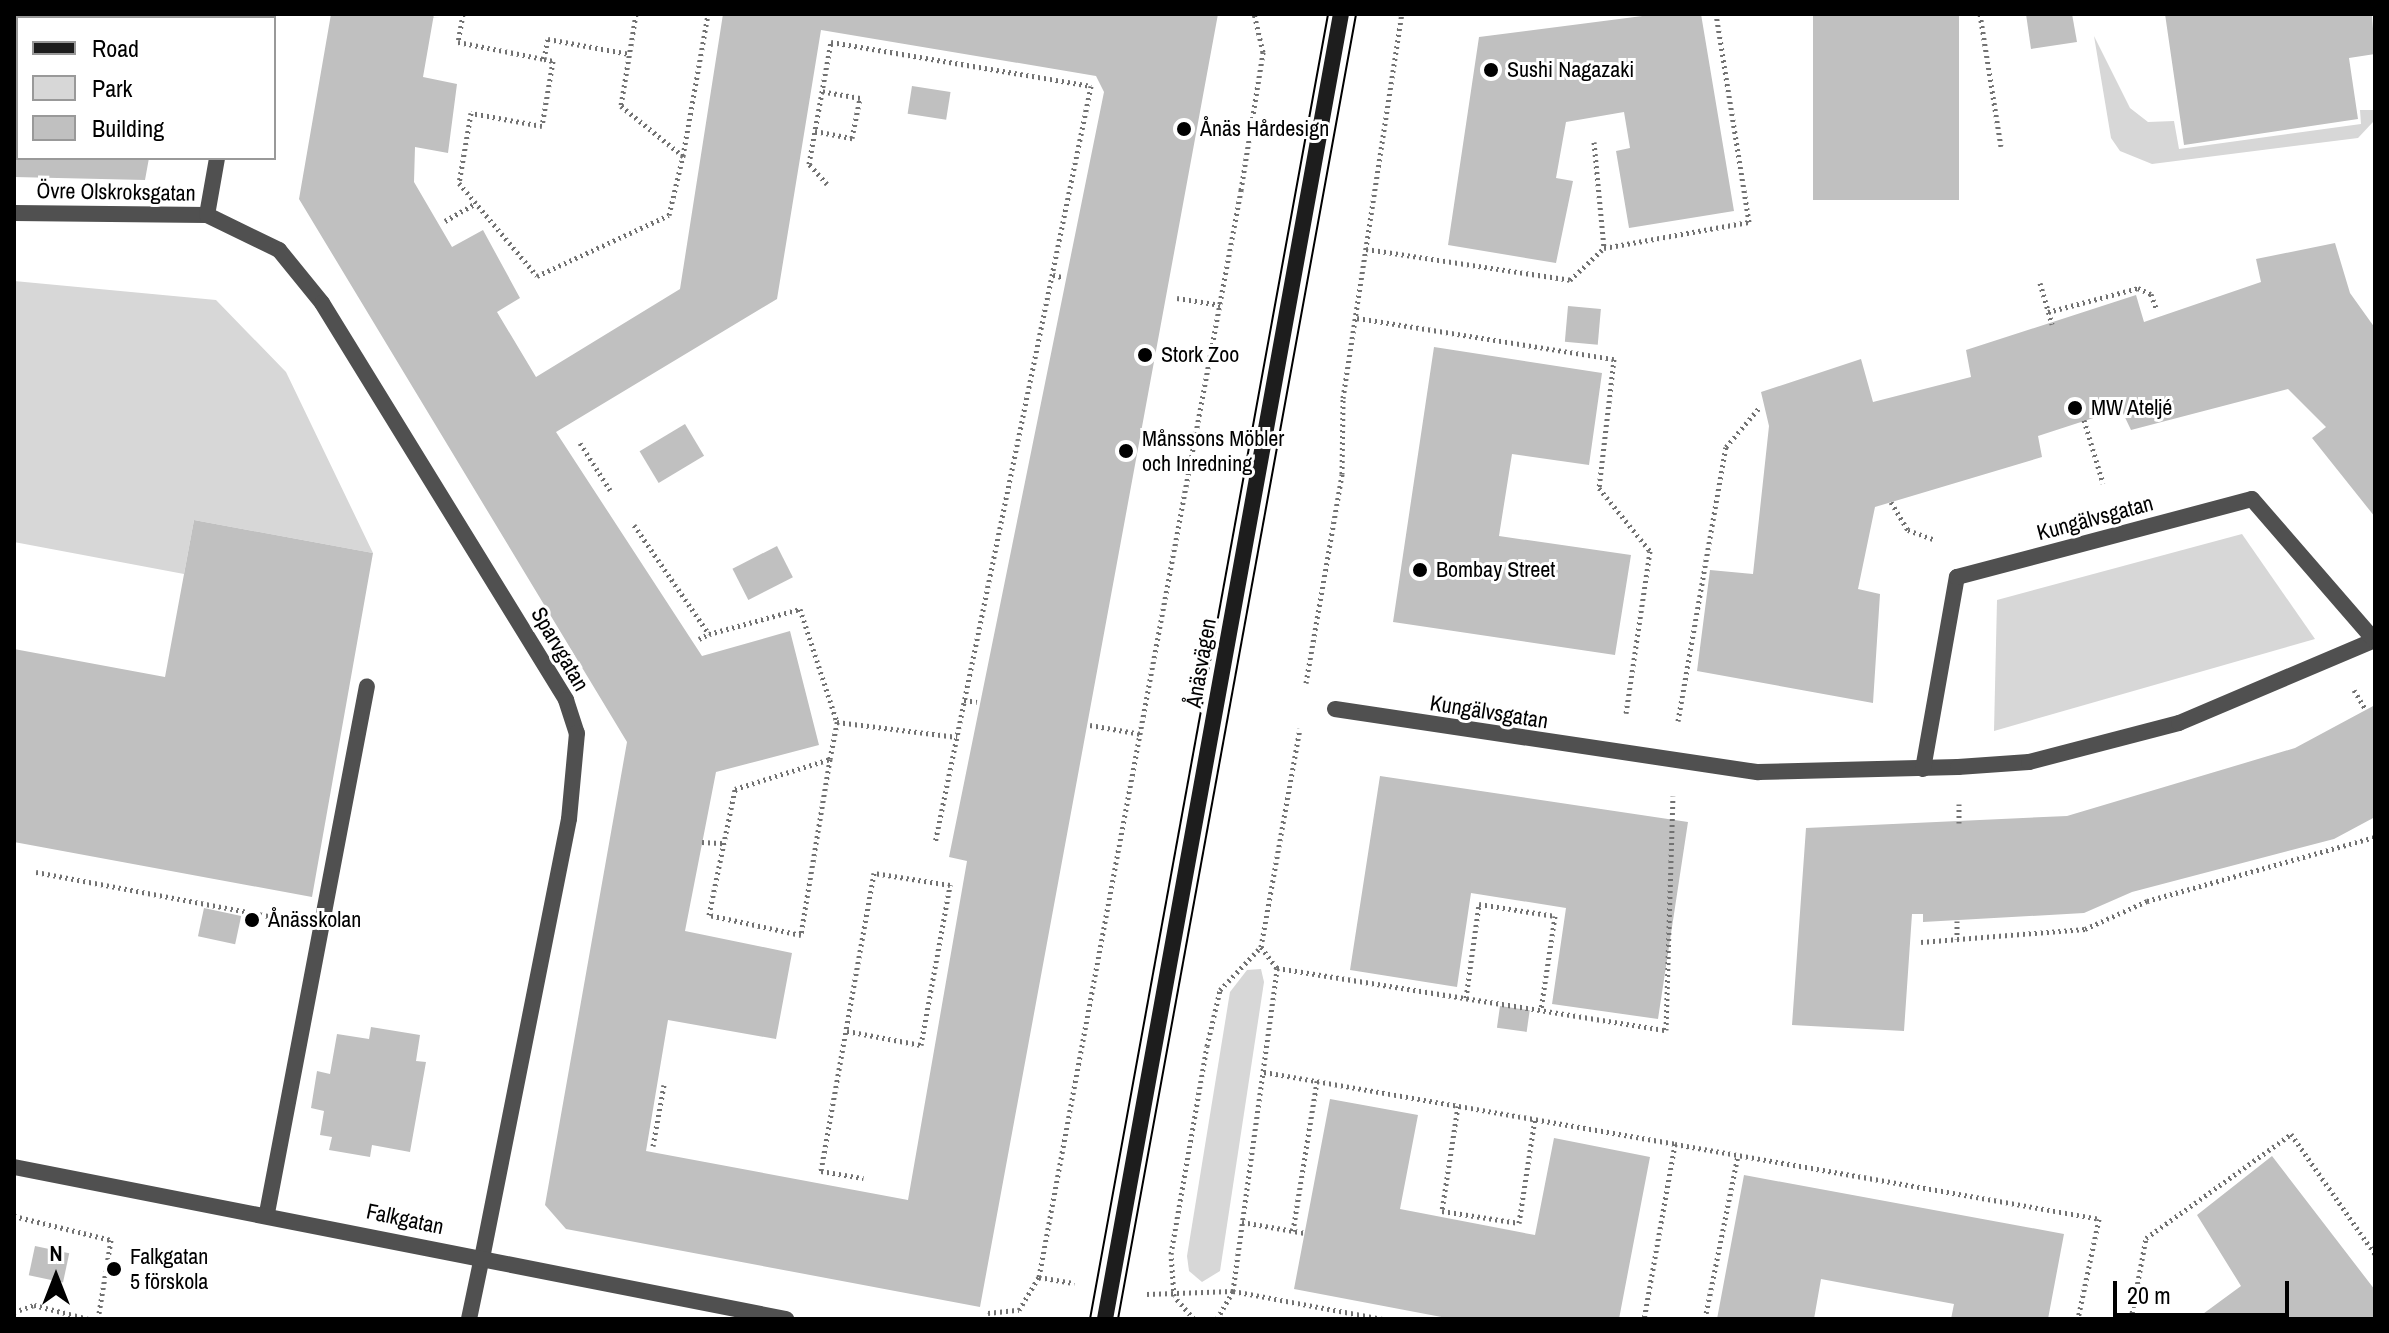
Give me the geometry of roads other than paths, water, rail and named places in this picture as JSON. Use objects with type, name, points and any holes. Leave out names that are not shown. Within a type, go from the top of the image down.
[{"type":"street","name":"Ånäsvägen","points":[[1105,1319],[1341,14]]},
{"type":"street","name":"Övre Olskroksgatan","points":[[14,213],[207,215],[217,160]]},
{"type":"street","name":"Sparvgatan","points":[[207,215],[279,250],[322,303],[566,700],[577,733],[569,819],[469,1319]]},
{"type":"street","name":"Kungälvsgatan","points":[[1335,709],[1674,764],[1758,772],[1923,769],[2029,762],[2179,723],[2375,640],[2252,499],[1957,577],[1923,769]]},
{"type":"street","points":[[267,1213],[367,686]]},
{"type":"street","name":"Falkgatan","points":[[14,1167],[267,1213],[786,1319]]},
{"type":"tram line","points":[[1090,1319],[1328,14]]},
{"type":"tram line","points":[[1118,1319],[1356,14]]},
{"type":"place","name":"Sushi Nagazaki","points":[[1491,70]]},
{"type":"place","name":"Ånäs Hårdesign","points":[[1184,129]]},
{"type":"place","name":"Stork Zoo","points":[[1145,355]]},
{"type":"place","name":"MW Ateljé","points":[[2075,408]]},
{"type":"place","name":"Månssons Möbler och Inredning","points":[[1126,451]]},
{"type":"place","name":"Bombay Street","points":[[1420,570]]},
{"type":"place","name":"Ånässkolan","points":[[252,920]]},
{"type":"place","name":"Falkgatan 5 förskola","points":[[114,1269]]}]
